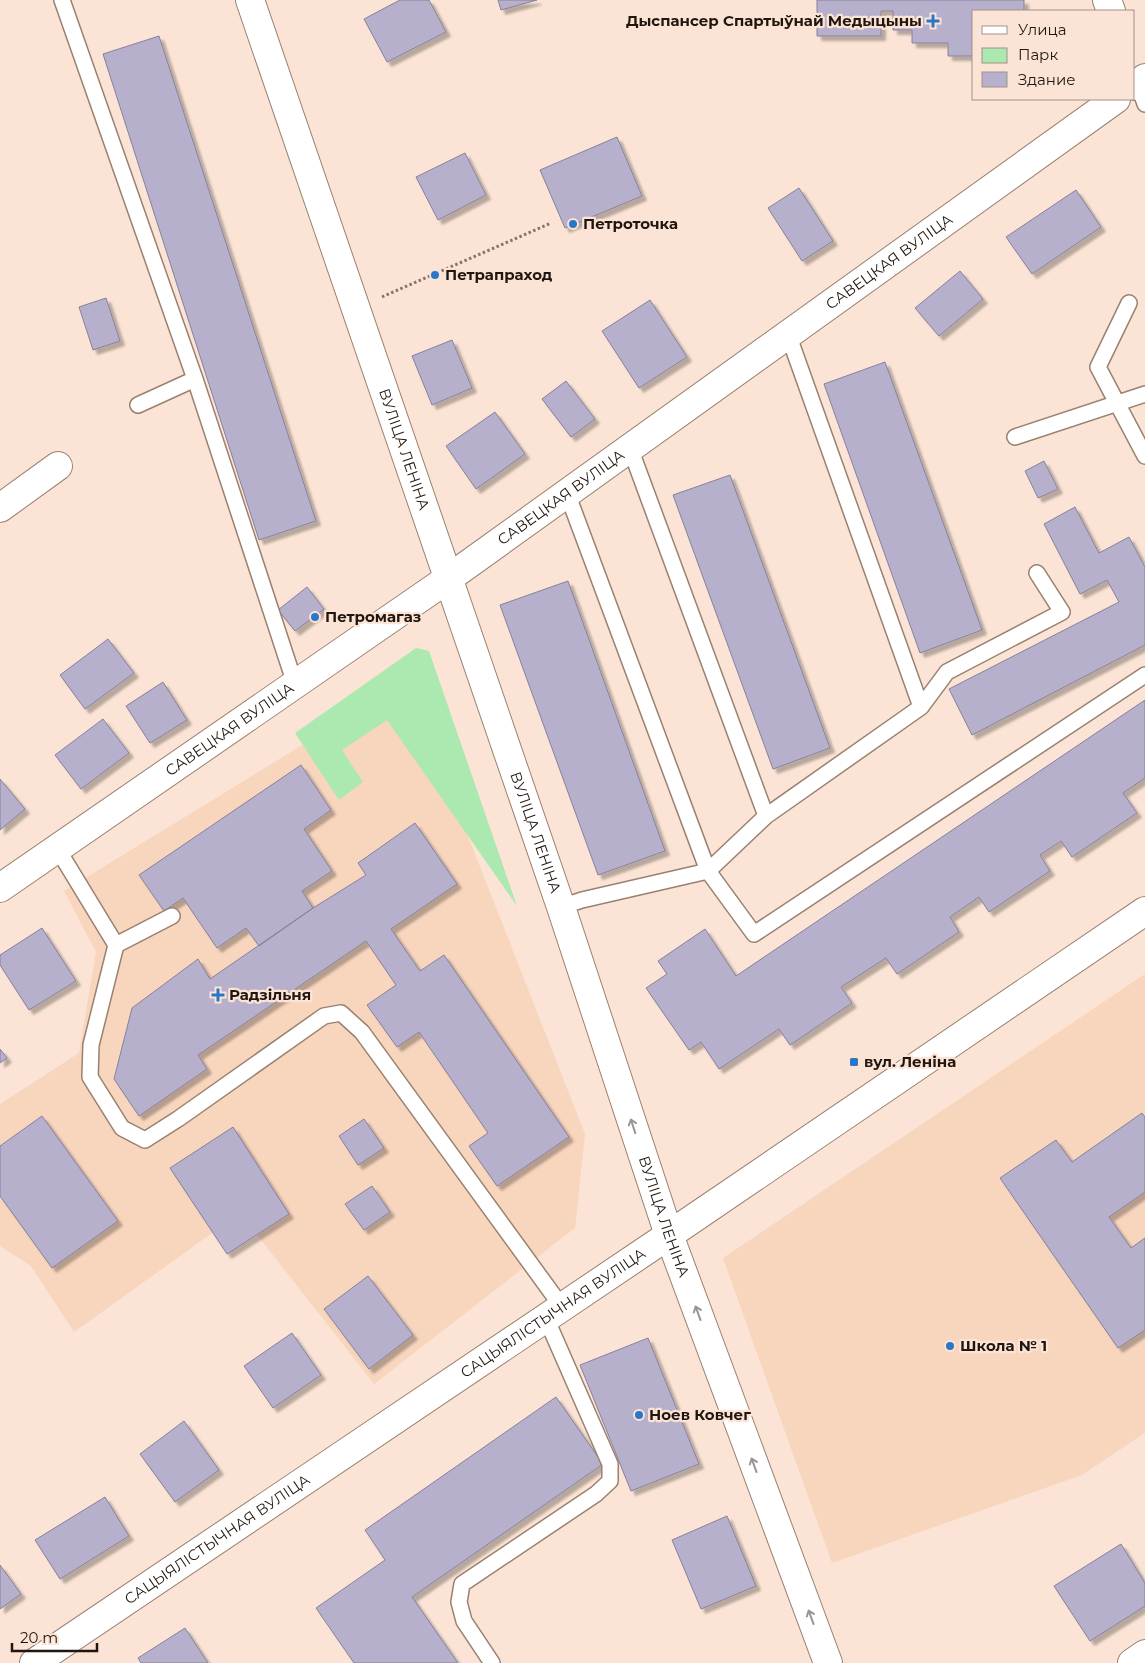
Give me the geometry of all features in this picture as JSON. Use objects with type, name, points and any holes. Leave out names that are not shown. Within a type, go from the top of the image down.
[{"type":"street","name":"ВУЛІЦА ЛЕНІНА","points":[[250,0],[561,908],[669,1235],[828,1663]]},
{"type":"street","name":"САВЕЦКАЯ ВУЛІЦА","points":[[0,888],[449,578],[1117,100]]},
{"type":"street","points":[[0,508],[58,466]]},
{"type":"street","name":"САЦЫЯЛІСТЫЧНАЯ ВУЛІЦА","points":[[34,1663],[1145,911]]},
{"type":"street","points":[[1132,1663],[1145,1654]]},
{"type":"lane","points":[[62,0],[195,379],[294,684]]},
{"type":"lane","points":[[1129,303],[1098,368],[1145,456]]},
{"type":"lane","points":[[788,334],[921,706]]},
{"type":"lane","points":[[138,405],[195,379]]},
{"type":"lane","points":[[1015,438],[1145,394]]},
{"type":"lane","points":[[630,448],[766,816]]},
{"type":"lane","points":[[567,493],[708,871],[754,934],[1145,675]]},
{"type":"lane","points":[[561,908],[582,900],[708,871],[766,816],[921,706],[947,672],[1062,612],[1037,573]]},
{"type":"lane","points":[[57,848],[116,945],[91,1045],[90,1077],[122,1128],[145,1140],[178,1119],[324,1016],[341,1013],[362,1032],[554,1312],[610,1464],[610,1481],[596,1494],[462,1584],[458,1602],[464,1620],[492,1663]]},
{"type":"lane","points":[[116,945],[172,916]]},
{"type":"path","points":[[356,306],[380,298],[552,223]]},
{"type":"shaded area","points":[[407,681],[585,1134],[575,1228],[374,1384],[240,1213],[74,1332],[31,1266],[0,1246],[0,1104],[79,1053],[96,952],[64,891]]},
{"type":"shaded area","name":"Школа № 1","points":[[1145,974],[1145,1433],[1082,1475],[832,1563],[723,1258]]},
{"type":"green space","points":[[416,648],[429,651],[517,906],[387,720],[342,750],[363,782],[339,800],[295,733]]},
{"type":"building","points":[[400,0],[429,0],[446,32],[387,62],[364,19]]},
{"type":"building","points":[[498,0],[537,0],[501,10]]},
{"type":"building","name":"Дыспансер Спартыўнай Медыцыны","points":[[817,0],[1024,0],[1024,10],[972,10],[972,56],[948,56],[948,43],[912,43],[912,30],[893,30],[893,11],[881,11],[881,36],[817,36]]},
{"type":"building","points":[[159,36],[316,521],[259,540],[103,54]]},
{"type":"building","points":[[617,137],[642,196],[565,228],[540,170]]},
{"type":"building","points":[[465,153],[486,195],[438,220],[416,177]]},
{"type":"building","points":[[799,188],[833,241],[802,261],[768,208]]},
{"type":"building","points":[[1076,190],[1101,227],[1032,274],[1006,237]]},
{"type":"building","points":[[960,271],[983,299],[939,336],[915,308]]},
{"type":"building","points":[[106,298],[120,341],[93,350],[79,307]]},
{"type":"building","points":[[650,300],[687,357],[639,388],[602,331]]},
{"type":"building","points":[[452,340],[472,388],[432,405],[412,356]]},
{"type":"building","points":[[885,362],[982,630],[920,653],[824,384]]},
{"type":"building","points":[[566,381],[595,419],[571,437],[542,399]]},
{"type":"building","points":[[495,412],[525,454],[476,489],[446,446]]},
{"type":"building","points":[[1044,461],[1058,489],[1038,498],[1025,471]]},
{"type":"building","points":[[730,475],[830,748],[773,769],[673,495]]},
{"type":"building","points":[[1075,507],[1099,553],[1129,537],[1145,567],[1145,645],[972,735],[949,689],[1119,602],[1107,580],[1080,594],[1044,524]]},
{"type":"building","points":[[568,581],[665,851],[598,875],[500,605]]},
{"type":"building","points":[[307,587],[324,609],[295,631],[278,610]]},
{"type":"building","points":[[108,639],[134,673],[85,709],[60,675]]},
{"type":"building","points":[[163,682],[187,720],[150,743],[126,706]]},
{"type":"building","points":[[1145,700],[1145,778],[1123,793],[1137,813],[1072,857],[1061,841],[1040,855],[1050,871],[989,912],[979,897],[950,917],[959,932],[897,974],[886,958],[841,987],[852,1003],[790,1045],[779,1029],[719,1069],[701,1042],[689,1050],[646,988],[667,974],[658,961],[705,929],[736,976]]},
{"type":"building","points":[[103,719],[129,753],[81,789],[55,755]]},
{"type":"building","name":"Радзільня","points":[[301,765],[331,810],[304,829],[332,871],[302,891],[313,908],[259,946],[246,928],[217,948],[183,898],[164,911],[139,875]]},
{"type":"building","points":[[0,779],[25,809],[0,830]]},
{"type":"building","name":"Радзільня","points":[[415,823],[457,884],[391,929],[420,971],[444,955],[569,1137],[497,1186],[469,1146],[488,1133],[419,1032],[397,1047],[367,1005],[396,985],[366,941],[198,1055],[207,1069],[139,1116],[114,1079],[132,1008],[198,959],[210,979],[313,908],[366,875],[358,863]]},
{"type":"building","points":[[42,928],[76,981],[29,1010],[0,965],[0,955]]},
{"type":"building","points":[[0,1049],[7,1058],[0,1063]]},
{"type":"building","points":[[1142,1113],[1145,1117],[1145,1192],[1109,1217],[1131,1248],[1145,1238],[1145,1330],[1118,1348],[1000,1178],[1056,1140],[1072,1162]]},
{"type":"building","points":[[42,1116],[118,1221],[52,1268],[0,1196],[0,1146]]},
{"type":"building","points":[[364,1119],[384,1148],[358,1165],[339,1136]]},
{"type":"building","points":[[233,1127],[289,1214],[227,1254],[170,1168]]},
{"type":"building","points":[[372,1186],[390,1212],[364,1230],[345,1204]]},
{"type":"building","points":[[368,1276],[413,1335],[369,1369],[324,1309]]},
{"type":"building","points":[[292,1333],[321,1375],[273,1408],[244,1366]]},
{"type":"building","name":"Ноев Ковчег","points":[[648,1338],[699,1464],[631,1491],[580,1365]]},
{"type":"building","points":[[556,1397],[603,1464],[412,1597],[458,1663],[354,1663],[316,1608],[385,1560],[365,1530]]},
{"type":"building","points":[[184,1421],[219,1470],[175,1502],[140,1454]]},
{"type":"building","points":[[105,1497],[129,1536],[60,1579],[35,1540]]},
{"type":"building","points":[[727,1516],[756,1586],[701,1609],[672,1540]]},
{"type":"building","points":[[1121,1544],[1145,1583],[1145,1606],[1090,1641],[1054,1586]]},
{"type":"building","points":[[0,1565],[21,1594],[0,1609]]},
{"type":"building","points":[[185,1628],[208,1663],[141,1663],[138,1658]]},
{"type":"place","name":"Дыспансер Спартыўнай Медыцыны","points":[[933,21]]},
{"type":"place","name":"Петроточка","points":[[573,224]]},
{"type":"place","name":"Петрапраход","points":[[435,275]]},
{"type":"place","name":"Петромагаз","points":[[315,617]]},
{"type":"place","name":"Радзільня","points":[[218,995]]},
{"type":"place","name":"вул. Леніна","points":[[854,1062]]},
{"type":"place","name":"Школа № 1","points":[[950,1346]]},
{"type":"place","name":"Ноев Ковчег","points":[[639,1415]]}]
